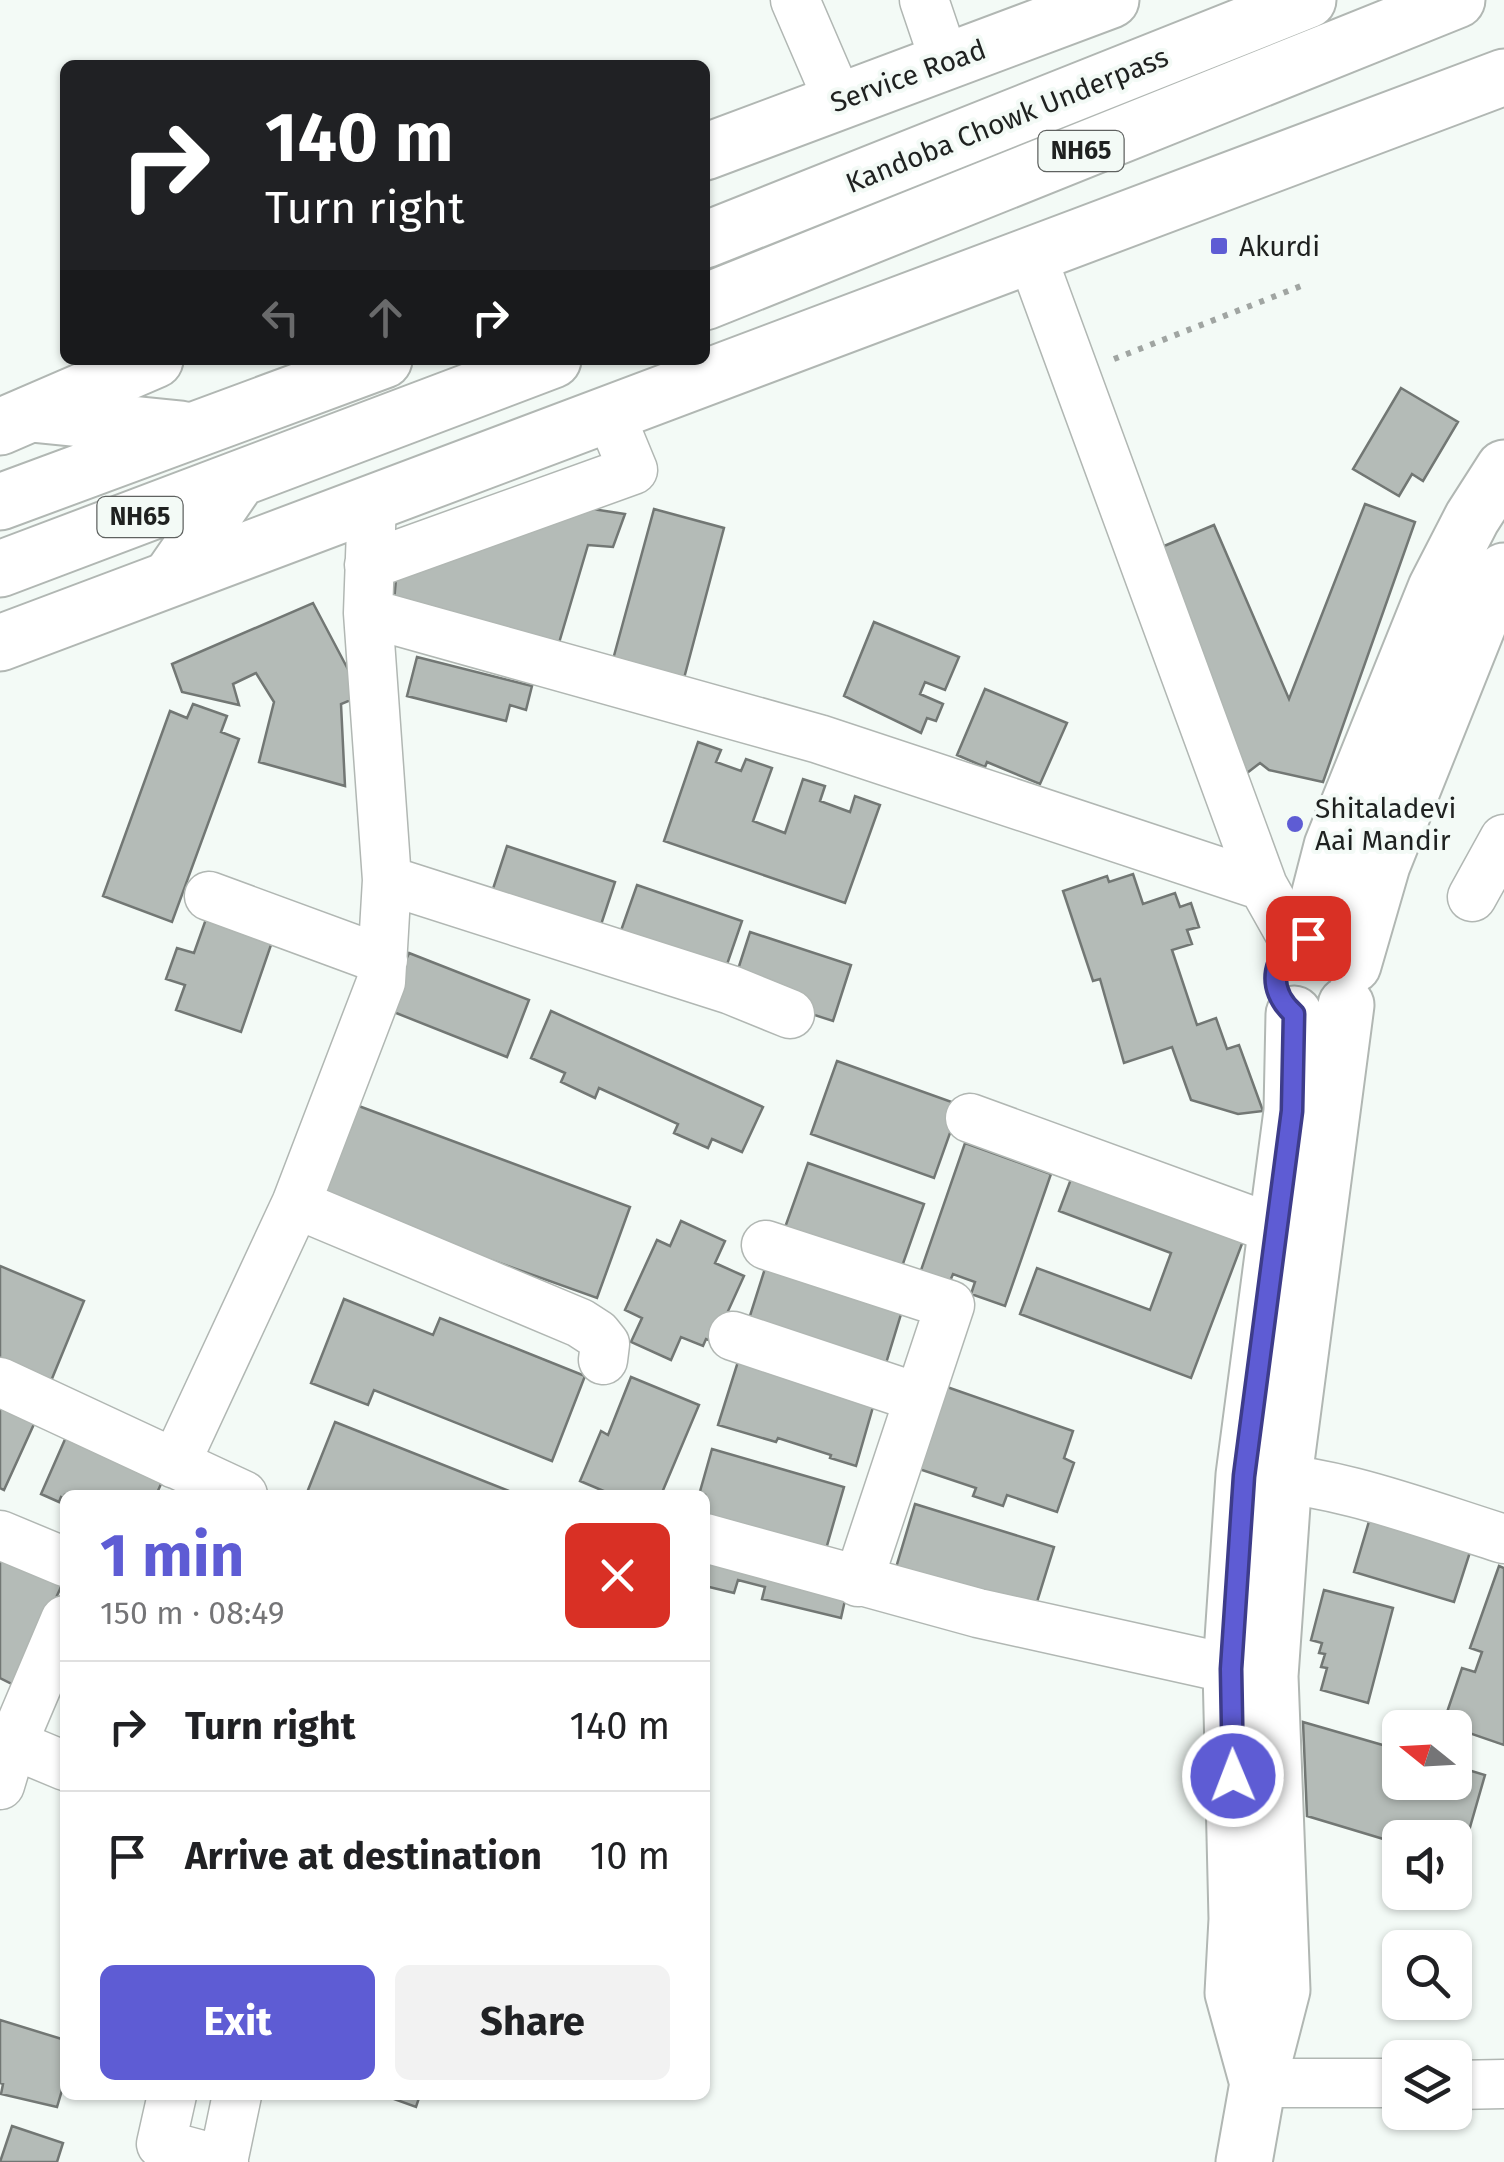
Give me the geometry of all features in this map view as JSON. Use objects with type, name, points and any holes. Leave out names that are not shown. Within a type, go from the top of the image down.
[{"type":"main road","name":"Service Road","points":[[710,150],[1112,0]]},
{"type":"main road","name":"Kandoba Chowk Underpass","points":[[710,238],[1308,0]]},
{"type":"main road","name":"Kandoba Chowk Underpass","points":[[710,300],[1458,0]]},
{"type":"main road","points":[[0,642],[1504,77]]},
{"type":"main road","points":[[16,420],[143,365]]},
{"type":"main road","name":"NH65","points":[[0,502],[370,365]]},
{"type":"main road","name":"NH65","points":[[0,569],[540,365]]},
{"type":"main road","points":[[16,420],[194,430]]},
{"type":"main road","points":[[1252,2120],[1234,1993],[1231,1669],[1264,1476],[1332,846],[1436,588],[1472,518],[1504,468]]},
{"type":"main road","points":[[171,577],[238,480]]},
{"type":"main road","points":[[1252,2120],[1282,1990],[1264,1476],[1277,1230],[1292,1111],[1319,973],[1382,866],[1484,610],[1504,571]]},
{"type":"street","points":[[795,0],[839,102]]},
{"type":"street","points":[[924,0],[946,62]]},
{"type":"street","points":[[1032,254],[1263,886],[1319,973]]},
{"type":"street","points":[[370,565],[633,470],[609,412]]},
{"type":"street","points":[[175,1464],[296,1204],[381,982],[387,880],[368,612],[372,501]]},
{"type":"street","points":[[368,612],[819,739],[1263,886]]},
{"type":"street","points":[[1472,897],[1504,839]]},
{"type":"street","points":[[387,880],[731,990],[790,1014]]},
{"type":"street","points":[[209,896],[383,960]]},
{"type":"street","points":[[970,1118],[1277,1230]]},
{"type":"street","points":[[296,1204],[580,1323],[598,1334],[605,1344],[604,1360]]},
{"type":"street","points":[[766,1245],[950,1304],[858,1582]]},
{"type":"street","points":[[734,1336],[919,1398]]},
{"type":"street","points":[[0,1382],[233,1490]]},
{"type":"street","points":[[1264,1476],[1394,1505],[1504,1538]]},
{"type":"street","points":[[0,1534],[60,1560]]},
{"type":"street","points":[[710,1539],[978,1613],[1231,1669]]},
{"type":"street","points":[[60,1631],[4,1756],[60,1765]]},
{"type":"street","points":[[1472,2085],[1504,2084]]},
{"type":"street","points":[[1252,2120],[1382,2088]]},
{"type":"street","points":[[171,2100],[162,2144],[224,2162],[237,2100]]},
{"type":"path","points":[[1075,374],[1301,286]]},
{"type":"building","points":[[1401,388],[1458,422],[1423,481],[1412,474],[1399,496],[1353,469]]},
{"type":"building","points":[[1365,504],[1415,522],[1323,782],[1269,770],[1260,763],[1247,773],[1157,549],[1214,525],[1289,699]]},
{"type":"building","points":[[586,508],[625,514],[613,547],[588,545],[556,653],[394,602],[396,579]]},
{"type":"building","points":[[654,509],[724,528],[683,682],[612,663]]},
{"type":"building","points":[[313,603],[351,675],[351,700],[341,704],[345,786],[259,762],[274,702],[256,673],[233,684],[239,705],[182,692],[172,664]]},
{"type":"building","points":[[874,622],[959,657],[945,690],[925,682],[920,694],[943,704],[936,721],[927,718],[921,733],[844,696]]},
{"type":"building","points":[[417,657],[532,686],[526,710],[510,705],[506,721],[407,696]]},
{"type":"building","points":[[985,689],[1067,723],[1040,784],[987,762],[985,767],[957,755]]},
{"type":"building","points":[[193,704],[227,716],[221,732],[239,739],[172,922],[103,896],[170,711],[187,718]]},
{"type":"building","points":[[698,742],[721,750],[716,762],[741,771],[746,759],[772,768],[753,821],[785,833],[803,779],[825,786],[820,801],[850,812],[855,796],[880,805],[845,903],[664,841]]},
{"type":"building","points":[[507,846],[615,882],[597,937],[489,901]]},
{"type":"building","points":[[1133,874],[1143,904],[1175,893],[1180,907],[1191,903],[1199,927],[1187,930],[1192,944],[1172,950],[1197,1025],[1216,1018],[1227,1049],[1239,1045],[1263,1111],[1238,1114],[1191,1100],[1172,1047],[1124,1063],[1100,979],[1093,981],[1063,891],[1107,876],[1109,882]]},
{"type":"building","points":[[637,885],[742,921],[722,979],[617,942]]},
{"type":"building","points":[[206,919],[272,942],[241,1032],[176,1010],[185,985],[166,979],[177,948],[194,953]]},
{"type":"building","points":[[750,932],[851,965],[833,1021],[732,988]]},
{"type":"building","points":[[409,953],[529,1000],[507,1057],[386,1009]]},
{"type":"building","points":[[551,1011],[763,1107],[742,1152],[712,1139],[708,1148],[674,1133],[678,1124],[599,1088],[595,1098],[561,1082],[565,1073],[531,1058]]},
{"type":"building","points":[[837,1061],[960,1105],[934,1178],[811,1134]]},
{"type":"building","points":[[356,1105],[630,1207],[597,1298],[321,1199]]},
{"type":"building","points":[[965,1143],[1051,1174],[1005,1306],[971,1294],[975,1282],[953,1274],[948,1286],[919,1276]]},
{"type":"building","points":[[808,1163],[924,1204],[899,1275],[783,1233]]},
{"type":"building","points":[[1077,1163],[1248,1228],[1191,1378],[1020,1314],[1037,1268],[1150,1310],[1171,1253],[1059,1211]]},
{"type":"building","points":[[681,1221],[725,1241],[715,1263],[744,1276],[714,1342],[706,1339],[703,1346],[681,1337],[671,1360],[631,1342],[642,1318],[625,1310],[657,1240],[670,1246]]},
{"type":"building","points":[[768,1259],[905,1301],[883,1373],[748,1322]]},
{"type":"building","points":[[0,1266],[84,1301],[51,1381],[0,1359]]},
{"type":"building","points":[[344,1299],[433,1335],[440,1318],[585,1376],[552,1461],[374,1390],[368,1405],[311,1383]]},
{"type":"building","points":[[741,1352],[877,1393],[856,1466],[778,1438],[776,1442],[718,1425]]},
{"type":"building","points":[[631,1377],[699,1405],[663,1490],[601,1490],[580,1481],[601,1431],[608,1435]]},
{"type":"building","points":[[947,1387],[1073,1431],[1064,1458],[1074,1463],[1057,1512],[1007,1495],[1003,1506],[973,1496],[976,1488],[919,1469]]},
{"type":"building","points":[[0,1395],[39,1413],[4,1490],[0,1488]]},
{"type":"building","points":[[335,1422],[506,1490],[308,1490]]},
{"type":"building","points":[[70,1428],[167,1471],[158,1490],[60,1490],[59,1502],[41,1494]]},
{"type":"building","points":[[712,1449],[844,1487],[824,1556],[710,1533],[710,1490],[700,1490]]},
{"type":"building","points":[[915,1504],[1054,1547],[1031,1621],[895,1571]]},
{"type":"building","points":[[1370,1518],[1471,1549],[1454,1602],[1354,1572]]},
{"type":"building","points":[[8,1544],[60,1575],[60,1589],[16,1686],[0,1678],[0,1563]]},
{"type":"building","points":[[710,1554],[848,1587],[841,1618],[762,1599],[765,1587],[738,1580],[734,1593],[710,1587]]},
{"type":"building","points":[[1499,1566],[1504,1568],[1504,1745],[1472,1734],[1472,1710],[1448,1710],[1462,1668],[1475,1672],[1482,1652],[1470,1648]]},
{"type":"building","points":[[1324,1590],[1393,1608],[1368,1703],[1321,1690],[1327,1668],[1321,1667],[1325,1654],[1319,1653],[1322,1643],[1311,1640]]},
{"type":"building","points":[[1303,1722],[1382,1745],[1382,1800],[1472,1800],[1472,1771],[1485,1775],[1472,1820],[1382,1820],[1382,1839],[1307,1816]]},
{"type":"building","points":[[0,2020],[60,2038],[57,2107],[1,2094]]},
{"type":"building","points":[[397,2100],[418,2100],[416,2107]]},
{"type":"building","points":[[12,2126],[63,2143],[57,2162],[0,2162]]},
{"type":"place","name":"Akurdi","points":[[1219,246]]},
{"type":"place","name":"Shitaladevi Aai Mandir","points":[[1295,824]]},
{"type":"route","points":[[1233,1776],[1231,1669],[1244,1476],[1292,1111],[1294,1014],[1276,992],[1274,978],[1276,964],[1284,952],[1308,938]]}]
